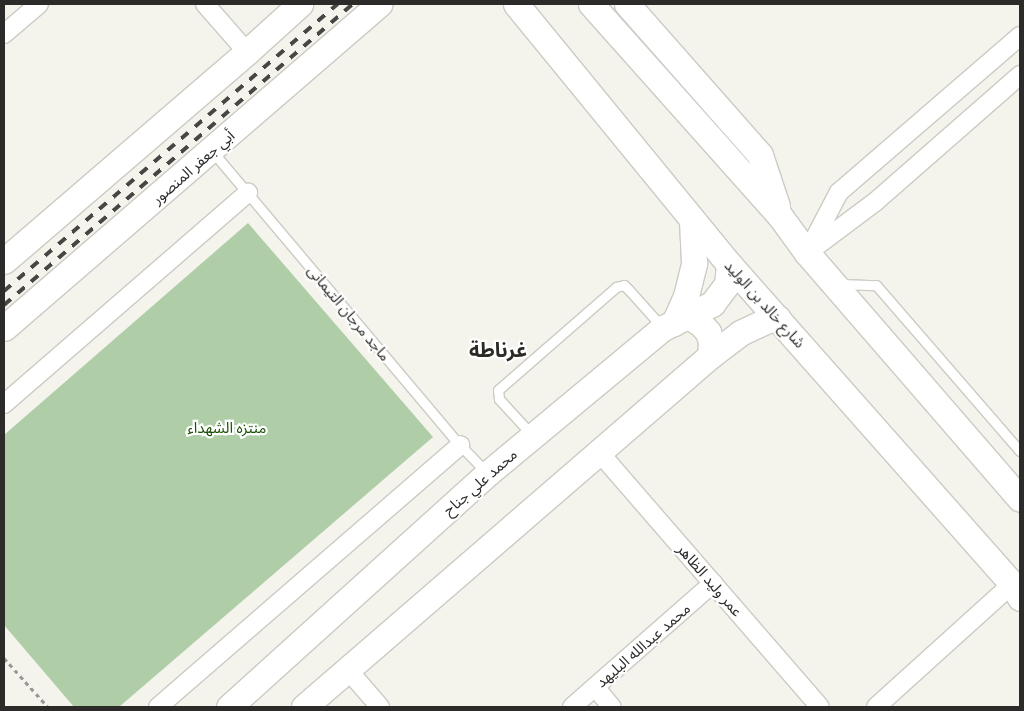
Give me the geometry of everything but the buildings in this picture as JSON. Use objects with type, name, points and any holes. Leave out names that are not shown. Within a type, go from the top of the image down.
[{"type":"street","points":[[4,34],[39,4]]},
{"type":"street","points":[[205,4],[247,52]]},
{"type":"street","points":[[4,261],[300,4]]},
{"type":"street","name":"أبي جعفر المنصور","points":[[4,328],[380,4]]},
{"type":"street","name":"شارع خالد بن الوليد","points":[[516,4],[729,264],[1016,591]]},
{"type":"street","points":[[591,4],[780,216],[834,284],[1020,499]]},
{"type":"street","points":[[628,4],[760,155],[780,216]]},
{"type":"street","points":[[807,252],[839,192],[1020,36]]},
{"type":"street","points":[[807,252],[875,202],[1020,75]]},
{"type":"street","points":[[4,404],[248,193]]},
{"type":"street","points":[[692,220],[694,263],[686,296],[675,322],[701,324],[708,332],[711,342],[710,356]]},
{"type":"street","name":"محمد علي جناح","points":[[229,707],[487,474],[675,322],[712,304],[727,284],[729,264]]},
{"type":"street","points":[[304,707],[710,356],[740,333],[768,320],[778,318]]},
{"type":"street","points":[[158,707],[460,445]]},
{"type":"street","name":"عمر وليد الظاهر","points":[[599,452],[820,707]]},
{"type":"street","name":"محمد عبدالله البليهد","points":[[572,707],[713,583]]},
{"type":"street","points":[[876,707],[1016,591]]},
{"type":"street","points":[[348,670],[380,707]]},
{"type":"street","points":[[595,687],[612,707]]},
{"type":"lane","name":"ماجد مرجان التيمانى","points":[[212,150],[460,445],[487,474]]},
{"type":"lane","points":[[834,284],[876,285],[1020,451]]},
{"type":"lane","points":[[533,437],[499,399],[498,390],[616,287],[624,285],[675,322]]},
{"type":"path","points":[[4,658],[48,707]]},
{"type":"green space","name":"منتزه الشهداء","points":[[248,223],[433,437],[119,707],[74,707],[4,625],[4,435]]},
{"type":"railway","points":[[4,291],[338,4]]},
{"type":"railway","points":[[4,305],[353,4]]},
{"type":"district","name":"غرناطة","points":[[498,349]]}]
